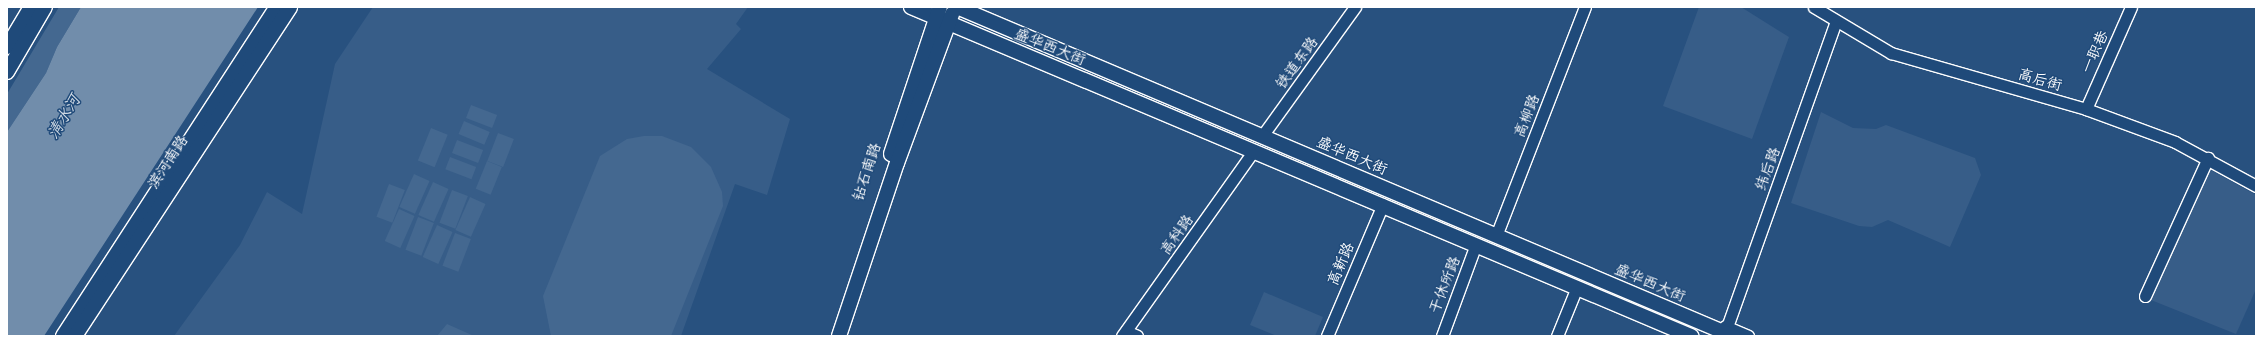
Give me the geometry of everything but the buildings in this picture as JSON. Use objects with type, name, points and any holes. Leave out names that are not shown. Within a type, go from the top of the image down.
[{"type":"main road","points":[[7,47],[31,7]]},
{"type":"main road","points":[[7,72],[45,7]]},
{"type":"main road","name":"滨河南路","points":[[63,336],[277,7]]},
{"type":"main road","name":"滨河南路","points":[[75,336],[290,7]]},
{"type":"main road","name":"盛华西大街","points":[[911,7],[942,16],[1099,85],[1578,287],[1685,335]]},
{"type":"main road","points":[[942,16],[954,7]]},
{"type":"main road","name":"盛华西大街","points":[[957,7],[1634,294],[1689,318],[1699,330],[1724,332]]},
{"type":"main road","name":"钻石南路","points":[[829,336],[942,16]]},
{"type":"main road","name":"钻石南路","points":[[839,336],[897,163],[942,16]]},
{"type":"main road","points":[[1099,85],[1105,69]]},
{"type":"street","name":"铁道东路","points":[[1262,136],[1355,7]]},
{"type":"street","name":"高柳路","points":[[1496,236],[1585,7]]},
{"type":"street","name":"一职巷","points":[[2086,109],[2131,7]]},
{"type":"street","name":"高后街","points":[[1820,9],[1836,21],[1891,53],[2086,109],[2175,142],[2208,158],[2256,186]]},
{"type":"street","name":"纬后路","points":[[1724,332],[1836,21]]},
{"type":"street","name":"高科路","points":[[1124,334],[1254,150]]},
{"type":"street","points":[[2145,296],[2208,158]]},
{"type":"street","name":"高新路","points":[[1327,336],[1383,204]]},
{"type":"street","name":"干休所路","points":[[1442,336],[1476,244]]},
{"type":"street","points":[[1557,336],[1578,287]]},
{"type":"street","points":[[1634,294],[1660,298],[1724,332],[1748,336]]},
{"type":"street","points":[[1685,335],[1689,318]]},
{"type":"street","points":[[1124,334],[1137,336]]},
{"type":"shaded area","points":[[59,7],[81,7],[57,47],[46,73],[7,132],[7,94]]},
{"type":"shaded area","points":[[373,7],[748,7],[736,24],[741,29],[707,69],[790,119],[767,195],[735,184],[681,336],[174,336],[240,245],[267,192],[302,214],[335,64]]},
{"type":"shaded area","points":[[1699,7],[1741,7],[1789,37],[1752,139],[1663,106]]},
{"type":"shaded area","points":[[471,105],[497,115],[492,128],[466,118]]},
{"type":"shaded area","points":[[1821,112],[1853,128],[1876,129],[1886,125],[1975,158],[1981,175],[1950,247],[1888,220],[1872,227],[1859,226],[1791,203]]},
{"type":"shaded area","points":[[464,121],[490,132],[484,145],[459,134]]},
{"type":"shaded area","points":[[431,128],[448,135],[435,167],[418,160]]},
{"type":"shaded area","points":[[498,133],[514,139],[503,167],[487,161]]},
{"type":"shaded area","points":[[644,136],[662,136],[691,147],[711,167],[722,192],[723,206],[671,336],[551,336],[543,296],[600,156],[627,139]]},
{"type":"shaded area","points":[[457,140],[483,150],[478,163],[452,153]]},
{"type":"shaded area","points":[[450,157],[476,167],[471,179],[445,169]]},
{"type":"shaded area","points":[[487,161],[502,167],[491,195],[476,189]]},
{"type":"shaded area","points":[[2207,168],[2256,195],[2256,289],[2236,334],[2151,300]]},
{"type":"shaded area","points":[[414,174],[430,181],[415,214],[399,207]]},
{"type":"shaded area","points":[[433,182],[449,189],[434,222],[418,215]]},
{"type":"shaded area","points":[[389,184],[405,190],[392,223],[376,217]]},
{"type":"shaded area","points":[[452,190],[468,196],[455,229],[439,223]]},
{"type":"shaded area","points":[[470,197],[486,204],[471,237],[455,230]]},
{"type":"shaded area","points":[[399,209],[415,216],[400,248],[385,241]]},
{"type":"shaded area","points":[[418,217],[434,223],[421,256],[405,250]]},
{"type":"shaded area","points":[[437,225],[453,232],[438,264],[423,257]]},
{"type":"shaded area","points":[[455,233],[471,239],[458,272],[442,266]]},
{"type":"shaded area","points":[[1264,292],[1323,317],[1315,336],[1277,336],[1250,325]]},
{"type":"shaded area","points":[[447,324],[474,336],[437,336]]},
{"type":"water","name":"清水河","points":[[81,7],[258,7],[44,336],[7,336],[7,132],[46,73],[57,47]]}]
